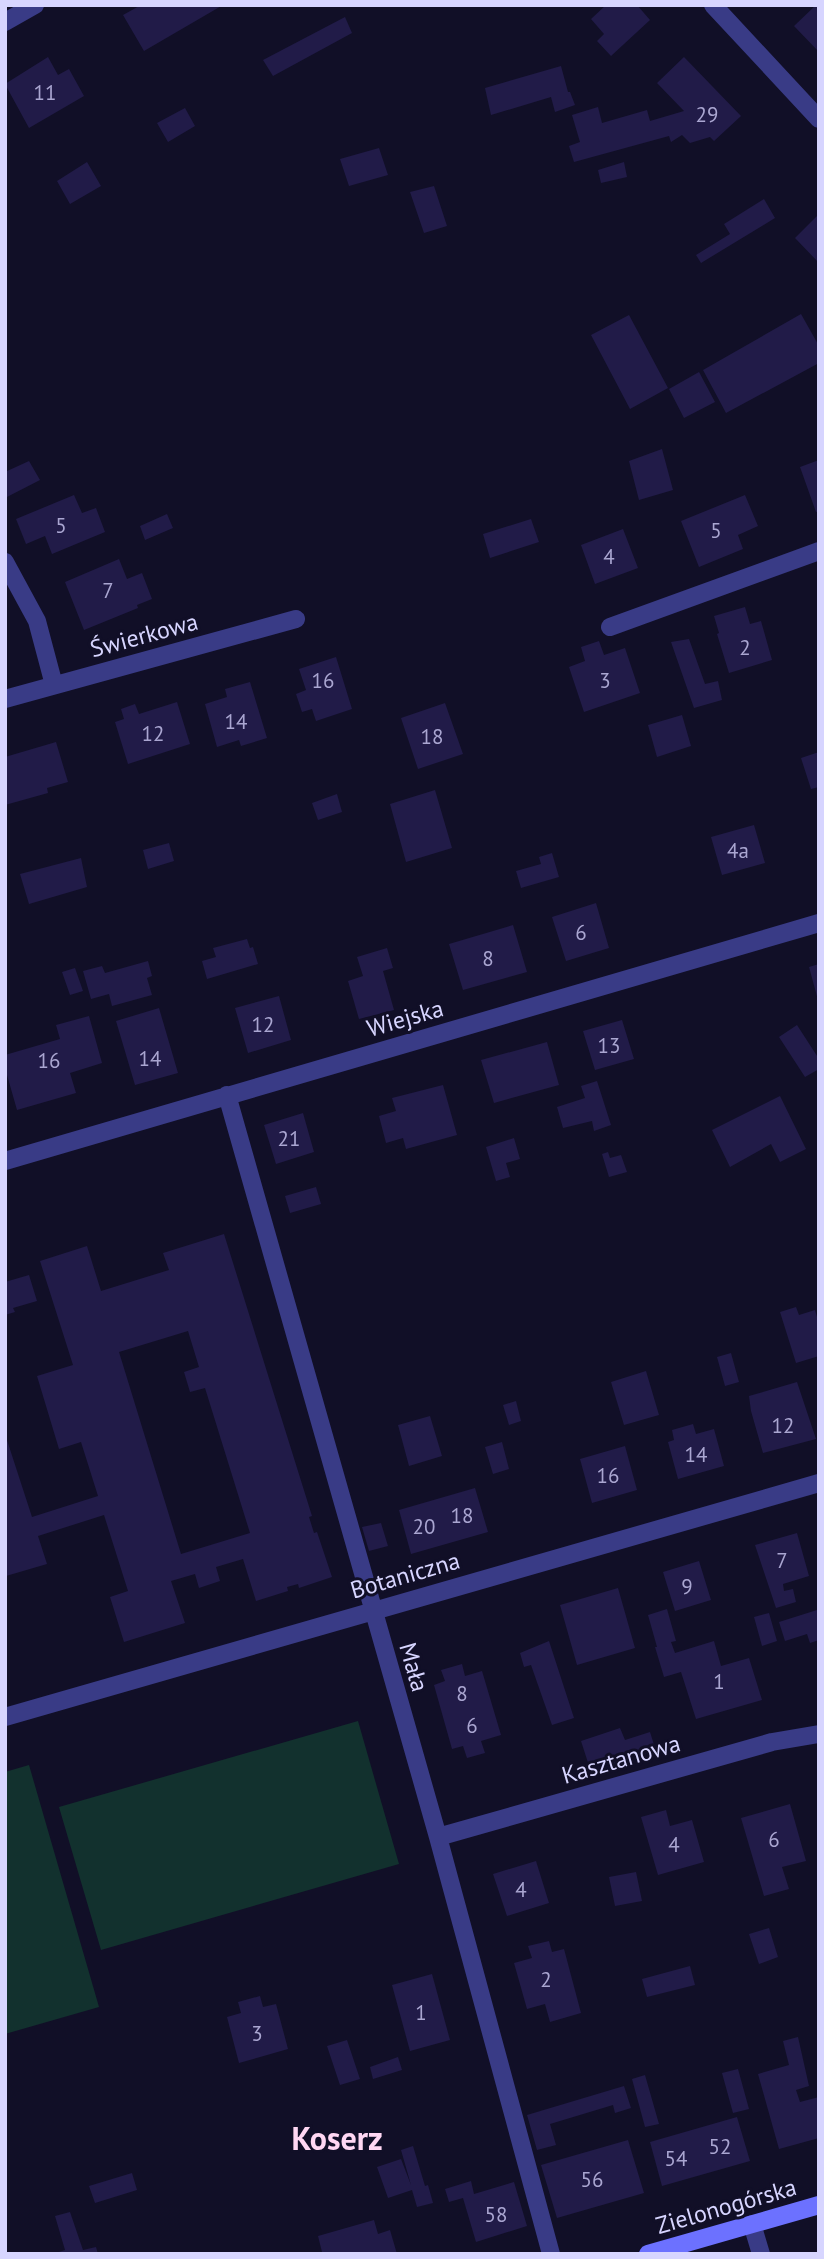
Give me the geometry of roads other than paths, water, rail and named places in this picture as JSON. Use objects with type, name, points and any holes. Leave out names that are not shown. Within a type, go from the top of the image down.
[{"type":"street","points":[[5,22],[35,5]]},
{"type":"street","points":[[713,5],[819,119]]},
{"type":"street","points":[[610,627],[819,551]]},
{"type":"street","points":[[5,562],[20,585],[37,621],[54,685]]},
{"type":"street","name":"Świerkowa","points":[[5,699],[296,619]]},
{"type":"street","name":"Wiejska","points":[[5,1161],[819,923]]},
{"type":"street","name":"Mała","points":[[227,1096],[438,1837],[551,2254]]},
{"type":"street","name":"Botaniczna","points":[[5,1717],[819,1483]]},
{"type":"street","name":"Kasztanowa","points":[[438,1837],[772,1742],[819,1734]]},
{"type":"street","name":"Zielonogórska","points":[[648,2254],[819,2204]]},
{"type":"street","points":[[752,2224],[761,2254]]},
{"type":"district","name":"Koserz","points":[[337,2138]]}]
